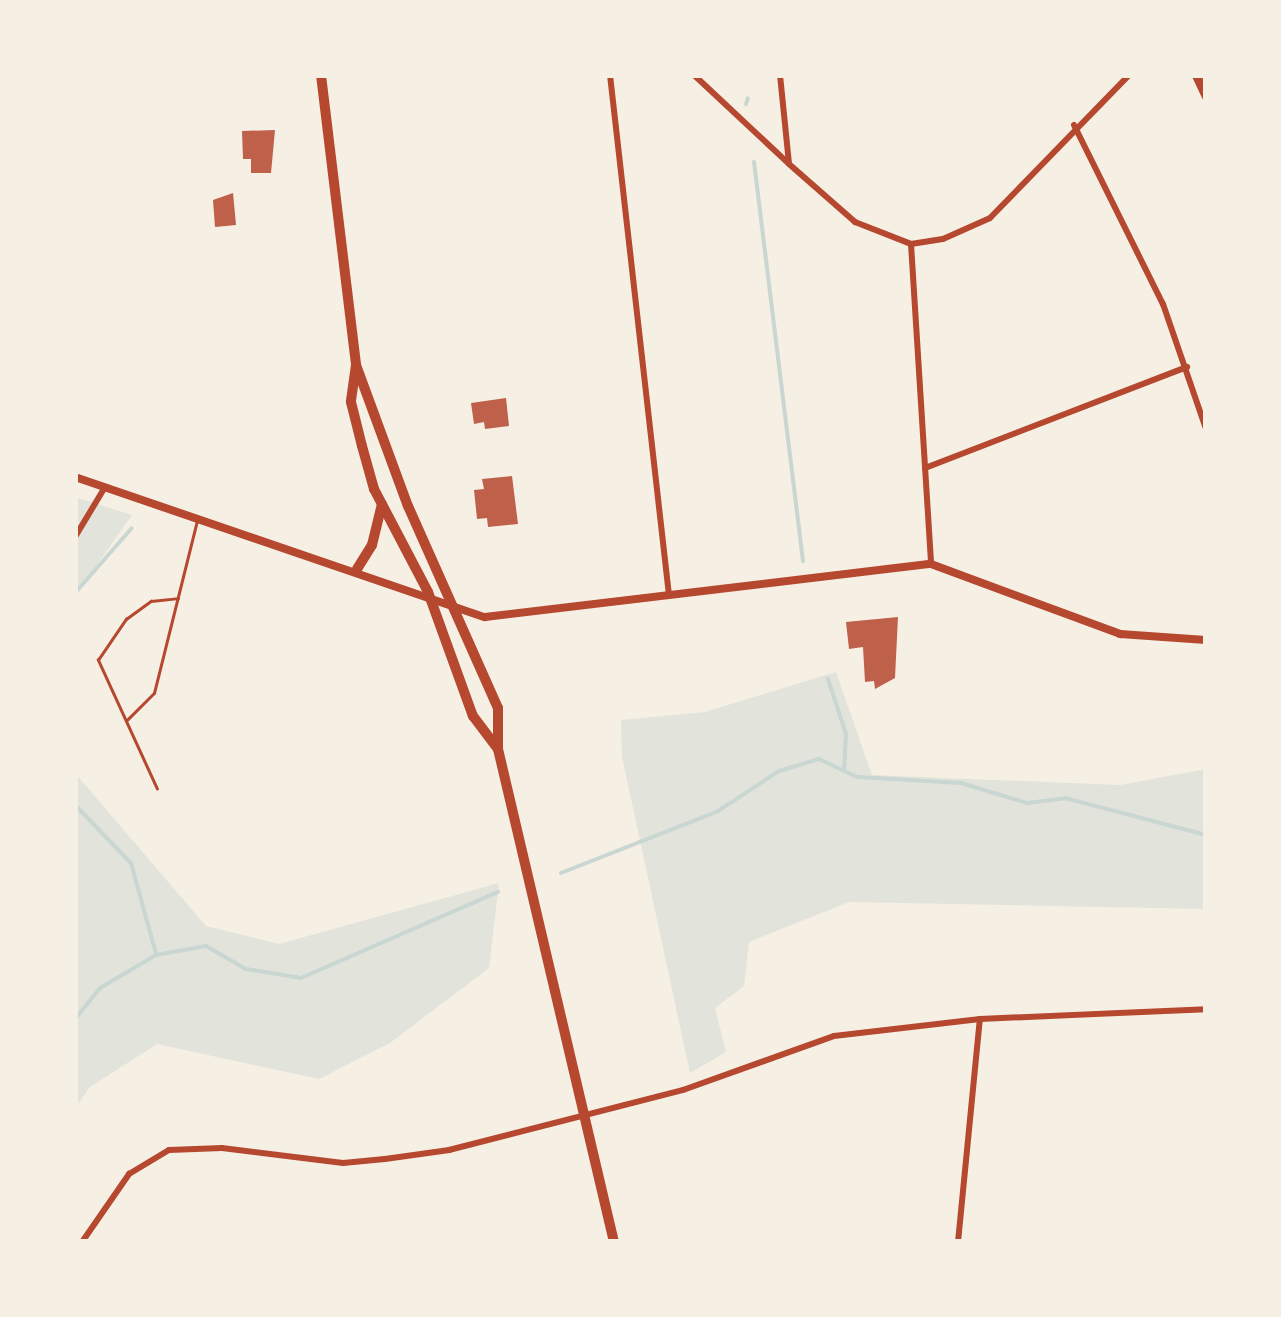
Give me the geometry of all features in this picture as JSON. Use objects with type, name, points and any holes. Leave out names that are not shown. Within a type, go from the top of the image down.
[{"type":"main road","points":[[321,75],[356,365],[408,506],[456,606],[498,708],[498,749],[614,1242]]},
{"type":"main road","points":[[1196,75],[1206,96]]},
{"type":"main road","points":[[356,365],[351,402],[382,504],[428,592],[474,716],[498,749]]},
{"type":"main road","points":[[357,569],[372,545],[382,504]]},
{"type":"street","points":[[195,75],[388,75]]},
{"type":"street","points":[[610,75],[670,596]]},
{"type":"street","points":[[694,75],[856,222],[911,244],[943,239],[990,218],[1074,126],[1130,75]]},
{"type":"street","points":[[780,75],[789,164]]},
{"type":"street","points":[[1074,126],[1138,246],[1188,367],[1206,429]]},
{"type":"street","points":[[911,244],[931,564]]},
{"type":"street","points":[[926,468],[1188,367]]},
{"type":"street","points":[[75,477],[428,592],[491,617],[931,564],[1120,634],[1154,642],[1206,640]]},
{"type":"street","points":[[75,538],[105,487]]},
{"type":"street","points":[[82,1242],[129,1174],[169,1150],[371,1160],[449,1150],[684,1090],[834,1036],[980,1019],[1206,1008]]},
{"type":"street","points":[[958,1242],[980,1019]]},
{"type":"lane","points":[[126,721],[154,694],[198,517]]},
{"type":"lane","points":[[157,789],[98,660],[126,619],[151,601],[178,598]]},
{"type":"shaded area","points":[[75,497],[132,515],[75,596]]},
{"type":"shaded area","points":[[836,672],[872,775],[1120,785],[1206,769],[1206,909],[849,902],[749,942],[744,986],[715,1008],[726,1052],[690,1073],[622,757],[621,720],[705,712]]},
{"type":"shaded area","points":[[75,773],[206,926],[279,944],[499,883],[489,968],[390,1043],[319,1079],[157,1044],[90,1087],[75,1109]]},
{"type":"building","points":[[275,130],[271,173],[251,173],[251,159],[243,159],[242,131]]},
{"type":"building","points":[[233,193],[236,225],[215,227],[213,200]]},
{"type":"building","points":[[506,398],[509,426],[485,429],[484,422],[474,424],[471,403]]},
{"type":"building","points":[[512,476],[518,524],[488,527],[487,518],[477,519],[474,490],[484,489],[482,479]]},
{"type":"building","points":[[898,617],[895,678],[875,689],[874,681],[865,682],[863,647],[849,649],[846,622]]},
{"type":"waterway","points":[[746,104],[748,98]]},
{"type":"waterway","points":[[754,162],[803,561]]},
{"type":"waterway","points":[[75,593],[132,528]]},
{"type":"waterway","points":[[828,679],[846,734],[844,771]]},
{"type":"waterway","points":[[561,873],[718,811],[779,771],[819,759],[857,777],[961,783],[1027,803],[1065,798],[1206,835]]},
{"type":"waterway","points":[[75,805],[131,863],[156,954]]},
{"type":"waterway","points":[[75,1019],[100,988],[156,955],[206,946],[246,969],[301,978],[498,892]]}]
